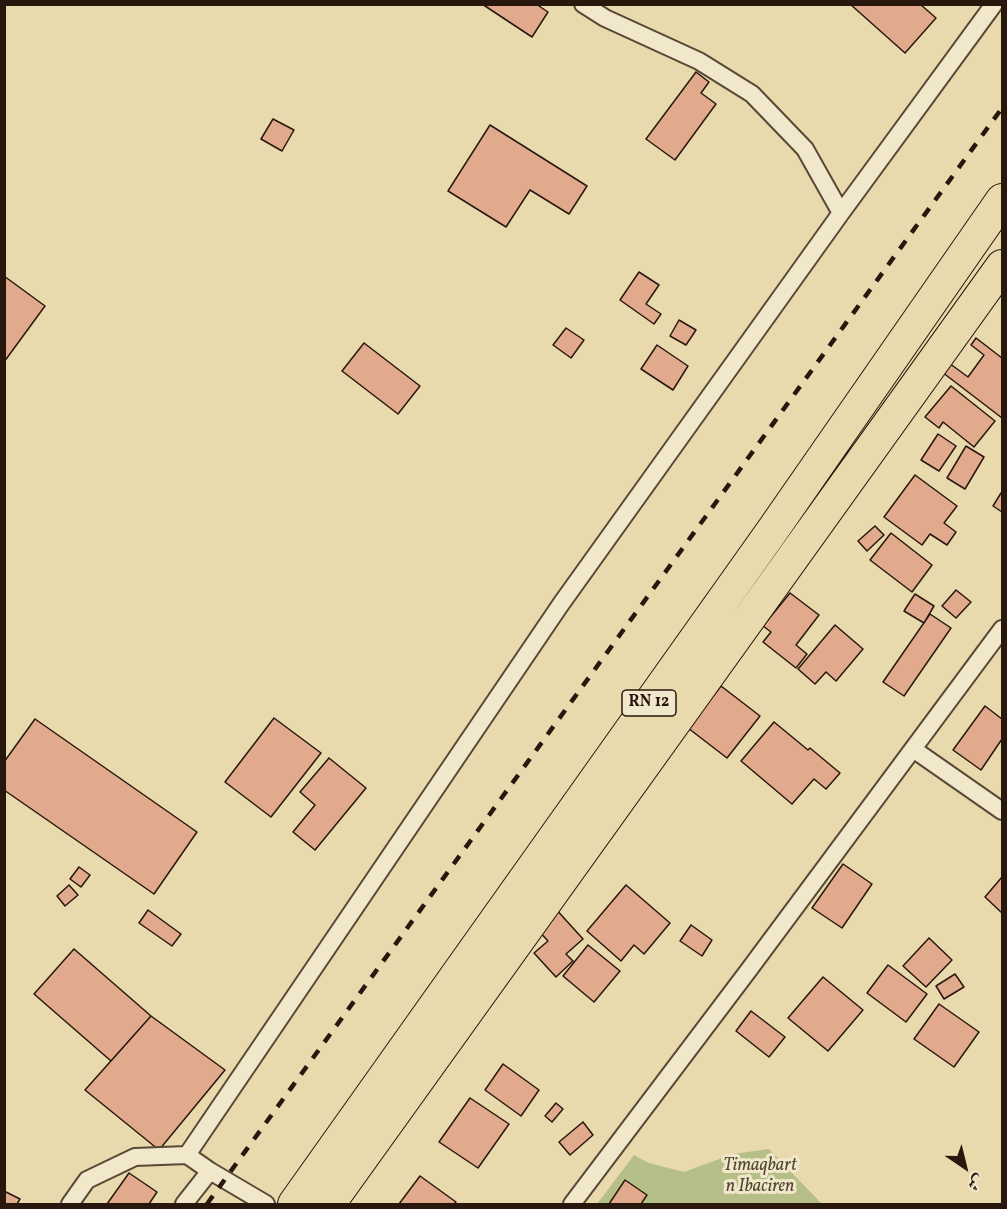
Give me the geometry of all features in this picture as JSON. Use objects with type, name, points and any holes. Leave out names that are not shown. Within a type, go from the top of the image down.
[{"type":"highway","name":"RN 12","points":[[294,1204],[772,531],[1002,200]]},
{"type":"highway","name":"RN 12","points":[[329,1204],[1002,266]]},
{"type":"street","points":[[584,4],[605,18],[699,61],[752,94],[805,149],[841,213]]},
{"type":"street","points":[[187,1155],[561,604],[994,4]]},
{"type":"street","points":[[572,1204],[1002,629]]},
{"type":"street","points":[[913,749],[1002,811]]},
{"type":"street","points":[[70,1204],[87,1179],[135,1157],[187,1155],[266,1204]]},
{"type":"street","points":[[184,1204],[210,1171]]},
{"type":"green space","name":"Timaqbart n Ibaciren","points":[[769,1149],[822,1204],[597,1204],[634,1155],[649,1163],[684,1172],[733,1154]]},
{"type":"building","points":[[482,4],[536,4],[548,12],[532,37]]},
{"type":"building","points":[[850,4],[920,4],[936,18],[905,53]]},
{"type":"building","points":[[696,72],[709,82],[701,93],[716,104],[675,160],[646,139]]},
{"type":"building","points":[[273,119],[294,130],[282,151],[261,139]]},
{"type":"building","points":[[490,125],[587,186],[569,214],[530,190],[506,227],[448,191]]},
{"type":"building","points":[[639,272],[659,285],[646,304],[661,314],[654,324],[620,300]]},
{"type":"building","points":[[4,276],[45,306],[4,362]]},
{"type":"building","points":[[679,320],[696,330],[686,345],[670,336]]},
{"type":"building","points":[[566,328],[584,340],[571,358],[553,345]]},
{"type":"building","points":[[976,338],[1002,358],[1002,418],[942,372],[949,363],[968,377],[984,355],[971,345]]},
{"type":"building","points":[[364,343],[420,386],[398,414],[342,371]]},
{"type":"building","points":[[657,345],[688,366],[673,390],[641,369]]},
{"type":"building","points":[[951,386],[995,421],[974,447],[943,422],[939,428],[925,417]]},
{"type":"building","points":[[938,434],[956,446],[939,471],[921,460]]},
{"type":"building","points":[[966,446],[984,457],[965,489],[947,478]]},
{"type":"building","points":[[915,475],[957,506],[944,523],[956,532],[947,545],[930,534],[922,545],[884,517]]},
{"type":"building","points":[[1002,494],[1002,512],[993,506]]},
{"type":"building","points":[[875,526],[884,535],[867,551],[858,541]]},
{"type":"building","points":[[891,533],[932,565],[912,592],[870,560]]},
{"type":"building","points":[[956,590],[971,602],[956,618],[942,606]]},
{"type":"building","points":[[790,593],[819,615],[796,645],[807,654],[796,668],[763,642],[771,632],[763,626]]},
{"type":"building","points":[[915,594],[934,606],[924,623],[904,611]]},
{"type":"building","points":[[930,614],[951,628],[904,696],[883,682]]},
{"type":"building","points":[[835,625],[863,649],[836,681],[826,672],[815,684],[798,669]]},
{"type":"building","points":[[721,686],[760,716],[727,758],[688,728]]},
{"type":"building","points":[[985,706],[1002,719],[1002,739],[981,770],[953,750]]},
{"type":"building","points":[[274,718],[321,753],[271,817],[225,782]]},
{"type":"building","points":[[35,719],[197,832],[154,894],[4,790],[4,762]]},
{"type":"building","points":[[774,722],[840,773],[826,789],[814,779],[792,804],[741,761]]},
{"type":"building","points":[[329,758],[366,788],[315,850],[293,832],[315,805],[300,792]]},
{"type":"building","points":[[843,864],[872,884],[842,928],[812,908]]},
{"type":"building","points":[[79,867],[90,875],[81,887],[70,879]]},
{"type":"building","points":[[1002,877],[1002,913],[985,897]]},
{"type":"building","points":[[69,885],[78,895],[65,906],[57,896]]},
{"type":"building","points":[[626,885],[670,923],[644,954],[634,945],[621,961],[587,931]]},
{"type":"building","points":[[554,907],[583,939],[566,954],[573,961],[556,977],[534,953],[548,941],[534,926]]},
{"type":"building","points":[[148,910],[181,934],[172,946],[139,923]]},
{"type":"building","points":[[691,925],[712,940],[702,956],[680,941]]},
{"type":"building","points":[[929,938],[952,960],[926,987],[903,966]]},
{"type":"building","points":[[588,945],[620,971],[594,1002],[563,976]]},
{"type":"building","points":[[74,949],[151,1016],[111,1061],[34,994]]},
{"type":"building","points":[[888,965],[927,994],[906,1022],[867,993]]},
{"type":"building","points":[[955,974],[964,987],[944,999],[936,986]]},
{"type":"building","points":[[823,977],[863,1010],[828,1051],[788,1018]]},
{"type":"building","points":[[939,1004],[979,1032],[954,1067],[914,1039]]},
{"type":"building","points":[[751,1011],[785,1037],[769,1057],[736,1031]]},
{"type":"building","points":[[151,1016],[225,1070],[159,1150],[85,1090]]},
{"type":"building","points":[[503,1064],[539,1090],[521,1116],[485,1090]]},
{"type":"building","points":[[470,1098],[509,1124],[478,1168],[439,1142]]},
{"type":"building","points":[[556,1103],[563,1109],[552,1122],[545,1116]]},
{"type":"building","points":[[583,1122],[593,1135],[570,1155],[559,1142]]},
{"type":"building","points":[[129,1173],[157,1192],[149,1204],[107,1204]]},
{"type":"building","points":[[420,1176],[456,1202],[454,1204],[399,1204]]},
{"type":"building","points":[[625,1180],[647,1195],[641,1204],[609,1204]]},
{"type":"building","points":[[4,1191],[20,1199],[17,1204],[4,1204]]},
{"type":"railway","points":[[207,1204],[1002,108]]}]
